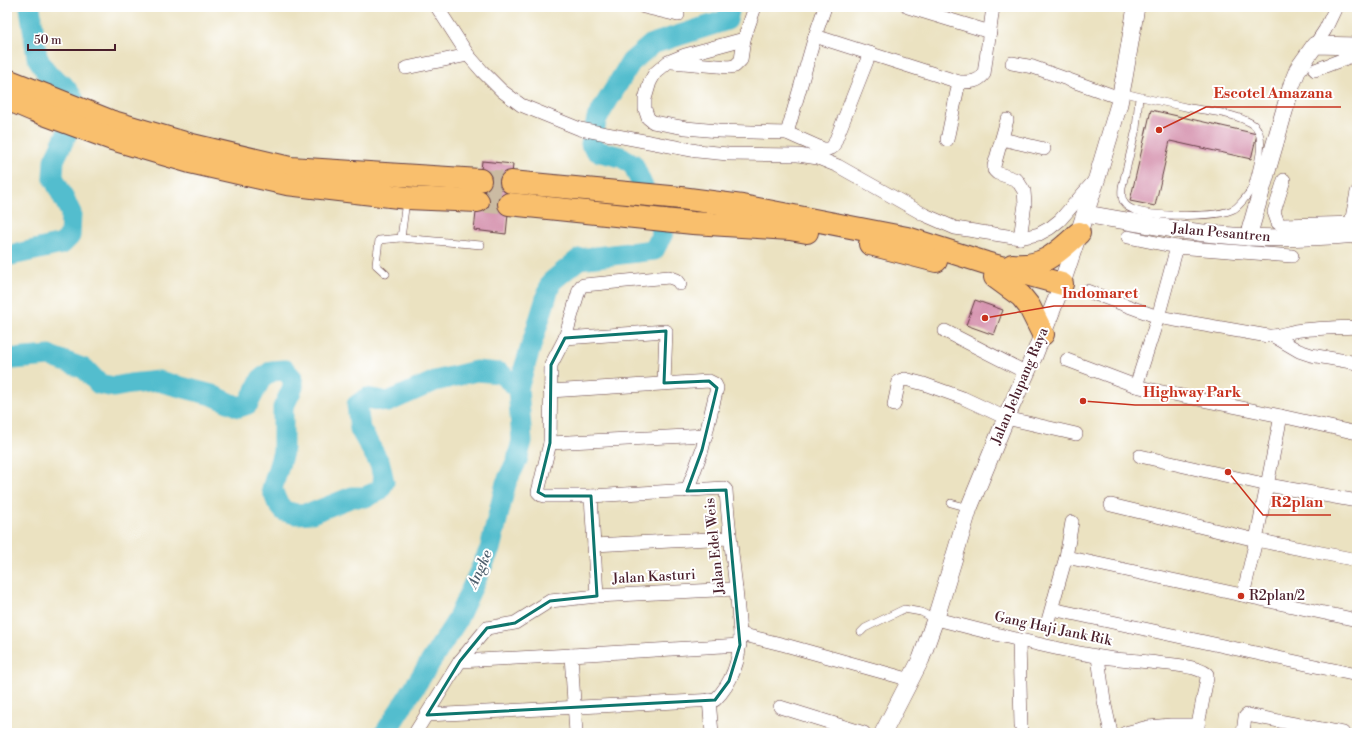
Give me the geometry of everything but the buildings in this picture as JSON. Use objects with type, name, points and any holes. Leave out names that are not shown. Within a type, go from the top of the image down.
[{"type":"highway","points":[[17,84],[111,130],[190,162],[287,184],[479,191]]},
{"type":"highway","points":[[7,99],[34,111]]},
{"type":"highway","points":[[7,104],[111,130]]},
{"type":"highway","points":[[511,182],[681,198],[742,206],[907,238],[990,270],[1021,296],[1029,306],[1043,334]]},
{"type":"highway","points":[[509,204],[693,224],[790,229],[842,237],[990,270],[1060,288]]},
{"type":"highway","points":[[990,270],[1024,266],[1042,262],[1060,250],[1082,224]]},
{"type":"street","points":[[437,7],[468,55],[502,91],[521,105],[580,129],[697,151],[728,154],[798,155],[818,158],[838,166],[926,215],[955,228],[1020,238],[1039,234],[1060,220],[1097,178]]},
{"type":"street","points":[[644,7],[678,15]]},
{"type":"street","points":[[668,62],[728,67],[735,66],[741,60],[744,39],[755,7]]},
{"type":"street","points":[[787,133],[815,36],[825,7]]},
{"type":"street","points":[[908,7],[990,32]]},
{"type":"street","points":[[815,36],[959,82],[973,82],[980,79],[984,74],[993,7]]},
{"type":"street","name":"Jalan Jelupang Raya","points":[[884,733],[921,659],[936,619],[969,508],[1006,418],[1027,373],[1060,288],[1097,178],[1121,95],[1136,7]]},
{"type":"street","points":[[1248,237],[1292,84],[1298,69],[1325,30],[1336,9]]},
{"type":"street","points":[[744,39],[686,55],[668,62],[655,73],[650,82],[644,109],[648,118],[653,122],[686,128],[718,131],[787,133],[823,149],[828,149],[833,147],[870,54]]},
{"type":"street","points":[[1315,45],[1357,46]]},
{"type":"street","points":[[1315,70],[1357,54]]},
{"type":"street","points":[[406,68],[468,55]]},
{"type":"street","points":[[1012,63],[1033,67],[1121,95]]},
{"type":"street","points":[[947,140],[959,82]]},
{"type":"street","points":[[1007,120],[994,170],[996,174],[1017,180],[1024,191],[1025,204],[1020,238]]},
{"type":"street","points":[[1002,139],[1044,149]]},
{"type":"street","points":[[1284,180],[1274,212],[1278,223],[1282,225],[1355,226],[1357,192]]},
{"type":"street","name":"Jalan Pesantren","points":[[1082,224],[1179,230],[1248,237],[1286,237],[1355,226]]},
{"type":"street","points":[[1128,237],[1177,247],[1292,256]]},
{"type":"street","points":[[1136,386],[1158,317],[1177,247]]},
{"type":"street","points":[[680,284],[677,280],[669,277],[581,286],[565,338],[551,365],[550,443],[706,435]]},
{"type":"street","points":[[1087,291],[1158,317],[1275,337],[1299,351],[1357,363]]},
{"type":"street","points":[[1275,337],[1293,331],[1357,327]]},
{"type":"street","points":[[565,338],[666,330],[664,383]]},
{"type":"street","points":[[946,331],[1027,373]]},
{"type":"street","points":[[1067,360],[1136,386],[1357,433]]},
{"type":"street","points":[[894,405],[899,381],[904,379],[924,384],[963,398],[1006,418],[1076,434]]},
{"type":"street","points":[[550,391],[664,383],[709,382],[715,384],[718,388],[706,435],[687,491]]},
{"type":"street","points":[[1243,595],[1282,416]]},
{"type":"street","name":"Jalan Edel Weis","points":[[550,443],[538,492],[545,496],[591,496],[721,488],[726,490],[740,640],[736,665],[729,681],[721,694],[715,700],[709,700]]},
{"type":"street","points":[[1140,456],[1268,485],[1357,501]]},
{"type":"street","points":[[591,496],[597,596]]},
{"type":"street","points":[[1111,505],[1256,540],[1357,560]]},
{"type":"street","points":[[1047,624],[1066,557],[1072,522]]},
{"type":"street","points":[[594,545],[730,538]]},
{"type":"street","points":[[1066,557],[1357,620]]},
{"type":"street","name":"Jalan Kasturi","points":[[414,733],[427,715],[460,661],[488,628],[515,623],[550,601],[597,596],[736,589]]},
{"type":"street","points":[[1052,609],[1357,675]]},
{"type":"street","name":"Gang Haji Jank Rik","points":[[936,619],[1040,646],[1098,657],[1139,660],[1203,671],[1207,674],[1207,678],[1198,729]]},
{"type":"street","points":[[460,661],[571,655],[740,640],[785,645],[911,680]]},
{"type":"street","points":[[1019,640],[1021,726]]},
{"type":"street","points":[[571,655],[576,733]]},
{"type":"street","points":[[1098,657],[1110,728],[1099,733]]},
{"type":"street","points":[[427,715],[709,700],[712,733]]},
{"type":"street","points":[[780,707],[864,733]]},
{"type":"street","points":[[1243,733],[1245,717],[1247,715],[1278,727],[1343,733]]},
{"type":"street","points":[[1125,733],[1148,727],[1171,725],[1198,729]]},
{"type":"lane","points":[[1121,95],[1140,96],[1164,103],[1235,116],[1253,124],[1259,132],[1261,140],[1260,153],[1251,191],[1234,209],[1192,216],[1145,214],[1131,209],[1124,203],[1121,196],[1122,187],[1136,130],[1140,96]]},
{"type":"lane","points":[[401,238],[412,188]]},
{"type":"lane","points":[[386,274],[376,265],[379,240],[401,238],[481,245]]},
{"type":"lane","points":[[951,503],[969,508]]},
{"type":"lane","points":[[861,632],[865,628],[904,609],[921,612],[936,619]]},
{"type":"path","points":[[76,7],[86,9],[98,7]]},
{"type":"highlighted area","points":[[666,331],[664,383],[709,381],[717,388],[702,450],[687,491],[726,490],[740,645],[729,681],[715,700],[427,715],[460,661],[487,628],[515,623],[550,601],[597,596],[591,496],[545,496],[538,492],[550,443],[551,365],[565,338]]},
{"type":"waterway","points":[[7,256],[62,244],[70,236],[71,213],[53,177],[54,160],[75,117],[73,98],[63,85],[48,75],[37,57],[30,7]]},
{"type":"waterway","name":"Angke","points":[[385,733],[456,622],[490,549],[506,483],[517,460],[522,441],[518,388],[551,282],[579,259],[654,250],[663,233],[633,164],[621,157],[597,151],[591,144],[597,118],[631,62],[652,44],[727,20],[730,7]]},
{"type":"waterway","points":[[7,356],[13,359],[50,356],[85,369],[99,384],[114,387],[158,381],[212,395],[239,407],[248,404],[261,379],[272,371],[285,370],[293,379],[293,387],[283,408],[283,452],[272,489],[277,502],[284,511],[296,514],[312,513],[352,497],[365,497],[379,491],[384,482],[380,464],[360,429],[357,405],[367,398],[388,402],[435,381],[476,371],[500,373],[518,388]]},
{"type":"tunnel","points":[[480,180],[511,182]]},
{"type":"tunnel","points":[[478,201],[509,204]]},
{"type":"place","name":"Escotel Amazana","points":[[1159,130]]},
{"type":"place","name":"Indomaret","points":[[985,318]]},
{"type":"place","name":"Highway Park","points":[[1083,401]]},
{"type":"place","name":"R2plan","points":[[1228,472]]},
{"type":"place","name":"R2plan/2","points":[[1241,596]]}]
